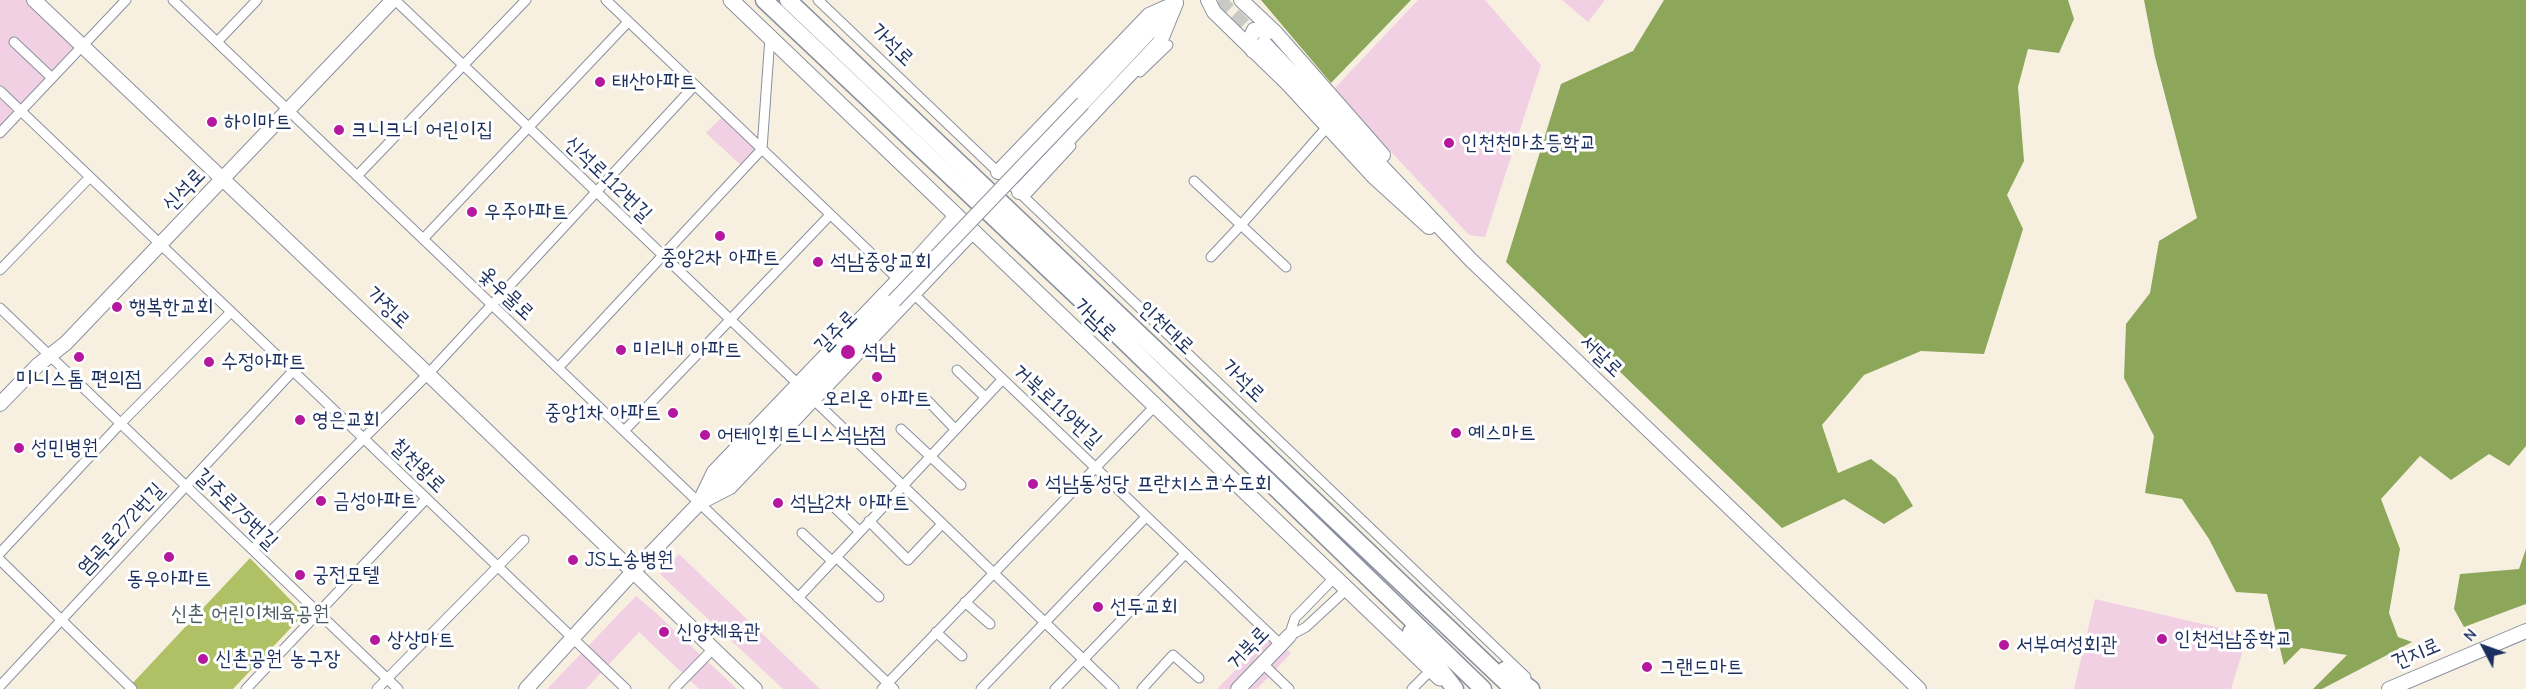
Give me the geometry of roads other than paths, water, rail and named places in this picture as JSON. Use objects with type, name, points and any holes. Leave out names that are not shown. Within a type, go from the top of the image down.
[{"type":"highway","name":"인천대로","points":[[764,0],[1100,318],[1483,689]]},
{"type":"highway","name":"인천대로","points":[[788,0],[1513,689]]},
{"type":"highway","points":[[1365,576],[1453,689]]},
{"type":"highway","points":[[1457,636],[1531,689]]},
{"type":"main road","name":"가남로","points":[[730,0],[1453,689]]},
{"type":"street","name":"가정로","points":[[33,0],[428,374],[755,689]]},
{"type":"street","points":[[0,133],[126,0]]},
{"type":"street","name":"옻우물로","points":[[173,0],[798,598],[888,687]]},
{"type":"street","points":[[217,42],[257,0]]},
{"type":"street","name":"신석로112번길","points":[[394,0],[797,383]]},
{"type":"street","name":"신석로","points":[[0,404],[49,355],[66,343],[394,0]]},
{"type":"street","points":[[357,176],[526,0]]},
{"type":"street","name":"거북로119번길","points":[[606,0],[1002,380],[1096,466],[1185,554],[1284,640]]},
{"type":"street","name":"가석로","points":[[818,0],[1539,689]]},
{"type":"street","points":[[1208,0],[1214,12],[1258,47]]},
{"type":"street","points":[[1241,0],[1275,32],[1436,216],[1471,260]]},
{"type":"street","points":[[998,172],[1149,15],[1178,2]]},
{"type":"street","points":[[1022,194],[1160,42],[1178,2]]},
{"type":"street","name":"길주로","points":[[526,689],[632,573],[894,302],[1178,2]]},
{"type":"street","points":[[423,239],[628,22]]},
{"type":"street","points":[[1275,32],[1254,30],[1250,39],[1394,197],[1471,260]]},
{"type":"street","points":[[558,368],[762,149],[770,37]]},
{"type":"street","points":[[14,42],[52,78]]},
{"type":"street","points":[[1022,194],[1168,45]]},
{"type":"street","name":"서달로","points":[[1258,47],[1471,260],[1919,689]]},
{"type":"street","points":[[253,549],[428,374],[695,85]]},
{"type":"street","name":"칠천왕로","points":[[0,91],[626,689]]},
{"type":"street","points":[[1211,257],[1328,126]]},
{"type":"street","points":[[0,270],[90,177]]},
{"type":"street","points":[[1194,181],[1286,267]]},
{"type":"street","points":[[624,431],[830,215]]},
{"type":"street","points":[[699,503],[714,472],[898,280],[956,216]]},
{"type":"street","points":[[699,503],[730,487],[973,231]]},
{"type":"street","name":"길주로75번길","points":[[0,309],[398,689]]},
{"type":"street","points":[[0,553],[120,424],[231,312]]},
{"type":"street","points":[[957,370],[985,398]]},
{"type":"street","name":"염곡로272번길","points":[[0,686],[293,371]]},
{"type":"street","points":[[798,598],[1002,380]]},
{"type":"street","points":[[814,400],[1114,689]]},
{"type":"street","points":[[928,401],[956,429]]},
{"type":"street","points":[[888,687],[936,632],[1155,406]]},
{"type":"street","points":[[901,429],[961,485]]},
{"type":"street","points":[[246,689],[426,499]]},
{"type":"street","points":[[830,503],[859,531]]},
{"type":"street","points":[[981,689],[1146,517]]},
{"type":"street","points":[[868,521],[908,560],[942,524]]},
{"type":"street","points":[[802,533],[879,597]]},
{"type":"street","points":[[377,689],[524,540]]},
{"type":"street","points":[[1056,689],[1185,554]]},
{"type":"street","points":[[0,560],[132,689]]},
{"type":"street","points":[[1284,640],[1295,618],[1335,577]]},
{"type":"street","points":[[1284,640],[1306,627],[1347,589]]},
{"type":"street","points":[[965,602],[990,624]]},
{"type":"street","name":"건지로","points":[[2389,689],[2411,685],[2526,631]]},
{"type":"street","points":[[936,632],[962,656]]},
{"type":"street","name":"거북로","points":[[1238,689],[1284,640]]},
{"type":"street","points":[[674,689],[713,649]]},
{"type":"street","name":"거북로","points":[[1142,689],[1173,655],[1198,678]]},
{"type":"street","points":[[1262,663],[1289,689]]},
{"type":"street","points":[[1412,689],[1431,670]]},
{"type":"tunnel","points":[[1219,0],[1260,40]]},
{"type":"place","name":"태산아파트","points":[[600,82]]},
{"type":"place","name":"하이마트","points":[[212,122]]},
{"type":"place","name":"크니크니 어린이집","points":[[339,130]]},
{"type":"place","name":"인천천마초등학교","points":[[1449,143]]},
{"type":"place","name":"우주아파트","points":[[472,212]]},
{"type":"place","name":"중앙2차 아파트","points":[[720,236]]},
{"type":"place","name":"석남중앙교회","points":[[818,262]]},
{"type":"place","name":"행복한교회","points":[[117,307]]},
{"type":"place","name":"미리내 아파트","points":[[621,350]]},
{"type":"place","name":"석남","points":[[848,352]]},
{"type":"place","name":"미니스톰 편의점","points":[[79,357]]},
{"type":"place","name":"수정아파트","points":[[209,362]]},
{"type":"place","name":"오리온 아파트","points":[[877,377]]},
{"type":"place","name":"중앙1차 아파트","points":[[673,413]]},
{"type":"place","name":"영은교회","points":[[300,420]]},
{"type":"place","name":"예스마트","points":[[1456,433]]},
{"type":"place","name":"어테인휘트니스석남점","points":[[705,435]]},
{"type":"place","name":"성민병원","points":[[19,448]]},
{"type":"place","name":"석남동성당 프란치스코수도회","points":[[1033,484]]},
{"type":"place","name":"금성아파트","points":[[321,501]]},
{"type":"place","name":"석남2차 아파트","points":[[778,503]]},
{"type":"place","name":"동우아파트","points":[[169,557]]},
{"type":"place","name":"JS노송병원","points":[[573,560]]},
{"type":"place","name":"궁전모텔","points":[[300,575]]},
{"type":"place","name":"선두교회","points":[[1098,607]]},
{"type":"place","name":"신양체육관","points":[[664,632]]},
{"type":"place","name":"인천석남중학교","points":[[2162,639]]},
{"type":"place","name":"상상마트","points":[[375,640]]},
{"type":"place","name":"서부여성회관","points":[[2004,645]]},
{"type":"place","name":"신촌공원 농구장","points":[[203,659]]},
{"type":"place","name":"그랜드마트","points":[[1647,667]]},
{"type":"park label","name":"신촌 어린이체육공원","points":[[250,614]]}]
